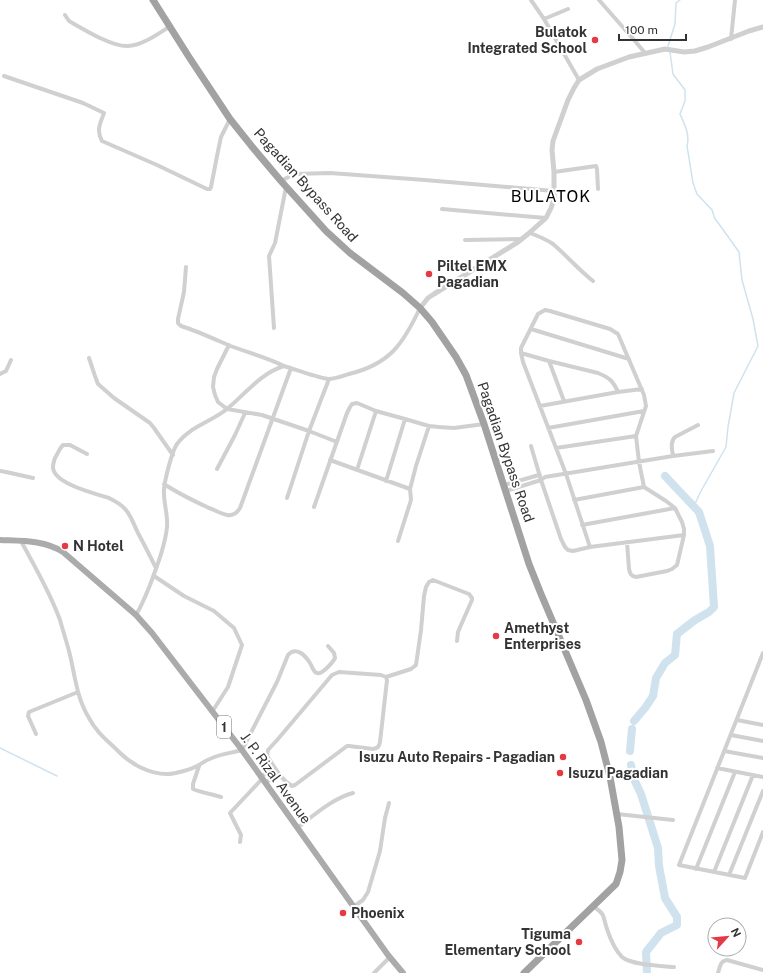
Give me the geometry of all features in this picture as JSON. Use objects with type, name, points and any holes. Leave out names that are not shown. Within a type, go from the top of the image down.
[{"type":"highway","name":"Pagadian Bypass Road","points":[[153,0],[169,27],[230,119],[286,187],[326,231],[350,253],[403,293],[420,308],[432,322],[456,357],[466,375],[541,594],[596,726],[607,763],[620,827],[622,860],[616,884],[524,973]]},
{"type":"main road","name":"J. P. Rizal Avenue","points":[[0,540],[38,542],[57,548],[136,615],[152,633],[242,750],[262,780],[403,973]]},
{"type":"street","points":[[531,0],[544,19],[579,80]]},
{"type":"street","points":[[598,0],[645,53]]},
{"type":"street","points":[[731,39],[736,0]]},
{"type":"street","points":[[544,19],[568,9]]},
{"type":"street","points":[[65,15],[69,21],[108,42],[127,46],[133,46],[146,41],[169,27]]},
{"type":"street","points":[[186,267],[184,292],[178,319],[179,325],[275,361],[284,366],[329,379],[361,371],[387,358],[395,350],[412,325],[420,308],[428,298],[522,239],[546,218],[554,199],[553,141],[568,100],[579,80],[597,69],[629,57],[665,50],[688,52],[708,47],[763,27]]},
{"type":"street","points":[[4,76],[83,103],[104,113],[99,130],[99,136],[102,141],[207,189],[211,187],[220,141],[230,119]]},
{"type":"street","points":[[554,172],[596,166],[598,189]]},
{"type":"street","points":[[281,181],[294,174],[330,173],[554,191]]},
{"type":"street","points":[[274,328],[269,256],[275,243],[286,187]]},
{"type":"street","points":[[442,209],[546,218]]},
{"type":"street","points":[[530,233],[543,238],[552,244],[594,281]]},
{"type":"street","points":[[465,240],[522,239]]},
{"type":"street","points":[[590,547],[566,474],[521,353],[523,344],[538,314],[545,310],[550,310],[614,331],[618,334],[642,389],[646,406],[636,436],[644,487]]},
{"type":"street","points":[[531,329],[629,359]]},
{"type":"street","points":[[229,345],[214,377],[213,387],[218,402],[227,409],[273,419],[337,442]]},
{"type":"street","points":[[521,353],[606,376],[611,380],[618,392]]},
{"type":"street","points":[[89,358],[98,384],[114,398],[150,423],[173,455]]},
{"type":"street","points":[[0,374],[6,370],[11,360]]},
{"type":"street","points":[[549,361],[564,401]]},
{"type":"street","points":[[136,615],[154,576],[166,534],[167,525],[164,484],[176,445],[187,434],[227,409],[269,372],[284,366]]},
{"type":"street","points":[[164,484],[187,498],[216,511],[228,515],[233,515],[237,512],[240,508],[291,368]]},
{"type":"street","points":[[287,498],[309,431],[329,379]]},
{"type":"street","points":[[540,406],[642,389]]},
{"type":"street","points":[[314,506],[352,404],[357,403],[376,411],[439,428],[454,428],[484,424]]},
{"type":"street","points":[[357,470],[376,411]]},
{"type":"street","points":[[548,428],[644,411]]},
{"type":"street","points":[[217,469],[245,413]]},
{"type":"street","points":[[386,481],[405,419]]},
{"type":"street","points":[[673,456],[673,439],[698,425]]},
{"type":"street","points":[[398,541],[411,500],[410,489],[416,466],[429,426]]},
{"type":"street","points":[[556,448],[636,436]]},
{"type":"street","points":[[87,454],[70,445],[63,445],[54,461],[53,470],[58,477],[64,481],[92,494],[110,498],[124,508],[134,524],[156,569]]},
{"type":"street","points":[[531,446],[539,475],[561,539],[568,550],[573,551],[590,547],[684,535]]},
{"type":"street","points":[[505,488],[539,475],[545,477],[713,451]]},
{"type":"street","points":[[330,460],[410,489]]},
{"type":"street","points":[[0,471],[33,478]]},
{"type":"street","points":[[505,488],[541,480],[545,477]]},
{"type":"street","points":[[574,500],[644,487],[675,508],[682,522],[684,535],[677,565],[672,569],[636,577],[632,576],[629,569],[627,542]]},
{"type":"street","points":[[582,525],[675,508]]},
{"type":"street","points":[[21,541],[48,591],[59,619],[70,654],[78,692],[85,712],[104,739],[130,761],[156,773],[175,773],[198,766],[202,762],[217,756],[242,750],[277,682],[288,655],[295,650],[298,651],[307,659],[317,674],[323,672],[335,658],[334,653],[328,646]]},
{"type":"street","points":[[154,576],[184,596],[214,611],[234,628],[237,634],[242,646],[228,687],[212,712]]},
{"type":"street","points":[[386,677],[387,680],[380,742],[377,748],[373,749],[347,746],[292,786],[279,774],[267,756],[268,750],[332,675],[339,672],[382,675],[386,677],[411,670],[416,665],[424,596],[426,587],[429,582],[433,580],[469,594],[472,598],[458,632],[457,641]]},
{"type":"street","points":[[763,653],[679,865],[745,878],[763,832]]},
{"type":"street","points":[[36,734],[28,716],[29,712],[78,692]]},
{"type":"street","points":[[737,720],[763,725]]},
{"type":"street","points":[[731,735],[763,741]]},
{"type":"street","points":[[724,751],[763,758]]},
{"type":"street","points":[[198,766],[193,789],[199,792],[221,797]]},
{"type":"street","points":[[240,842],[241,835],[230,813],[275,768]]},
{"type":"street","points":[[718,768],[763,777]]},
{"type":"street","points":[[696,869],[735,772]]},
{"type":"street","points":[[262,780],[279,774]]},
{"type":"street","points":[[714,872],[753,775]]},
{"type":"street","points":[[729,875],[763,791]]},
{"type":"street","points":[[297,828],[336,801],[353,793]]},
{"type":"street","points":[[353,906],[363,900],[368,892],[380,851],[389,803]]},
{"type":"street","points":[[617,814],[673,820]]},
{"type":"street","points":[[593,906],[603,914],[606,928],[616,950],[622,958],[643,964],[674,967]]},
{"type":"street","points":[[374,973],[390,957]]},
{"type":"street","points":[[718,973],[721,963],[725,960],[763,970]]},
{"type":"waterway","points":[[668,46],[675,24],[676,3],[680,0]]},
{"type":"waterway","points":[[670,52],[673,74],[685,90],[685,101],[680,114],[687,134],[687,146],[693,183],[697,194],[712,210],[715,219],[739,252],[742,280],[753,319],[758,346],[734,393],[726,447],[694,506]]},
{"type":"waterway","points":[[634,721],[653,696],[656,678],[665,663],[675,655],[677,634],[714,607],[710,546],[699,512],[665,476]]},
{"type":"waterway","points":[[630,751],[632,729]]},
{"type":"waterway","points":[[0,748],[57,776]]},
{"type":"waterway","points":[[631,765],[633,777],[641,794],[658,848],[659,866],[665,898],[677,917],[677,925],[661,933],[646,952],[647,973]]},
{"type":"place","name":"Bulatok Integrated School","points":[[595,40]]},
{"type":"place","name":"Piltel EMX Pagadian","points":[[429,274]]},
{"type":"place","name":"N Hotel","points":[[65,546]]},
{"type":"place","name":"Amethyst Enterprises","points":[[496,636]]},
{"type":"place","name":"Isuzu Auto Repairs - Pagadian","points":[[563,757]]},
{"type":"place","name":"Isuzu Pagadian","points":[[560,773]]},
{"type":"place","name":"Phoenix","points":[[343,913]]},
{"type":"place","name":"Tiguma Elementary School","points":[[579,942]]},
{"type":"district","name":"BULATOK","points":[[551,196]]}]
